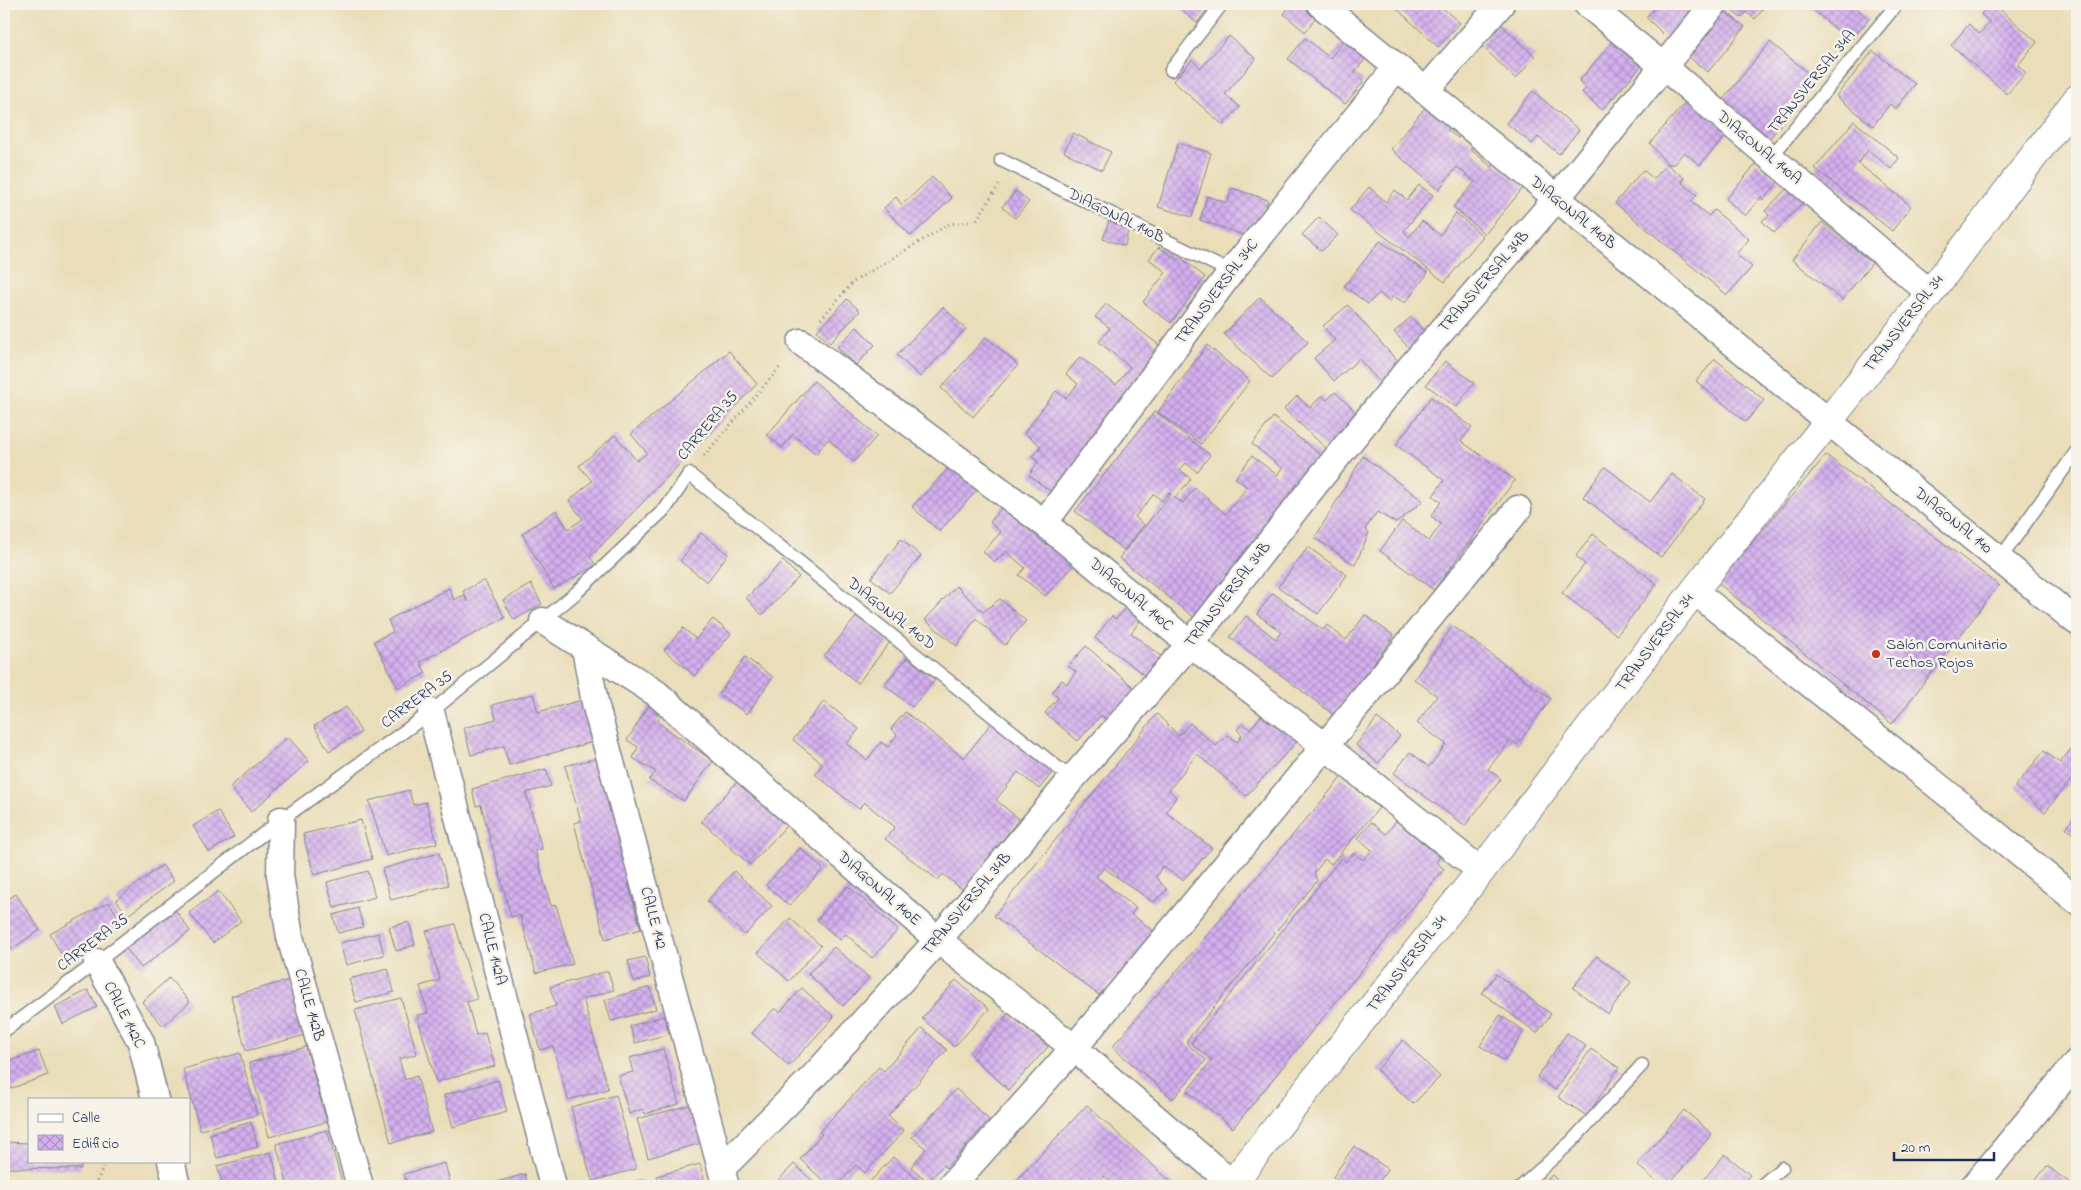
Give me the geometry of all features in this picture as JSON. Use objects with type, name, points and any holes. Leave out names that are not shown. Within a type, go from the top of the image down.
[{"type":"street","name":"DIAGONAL 140B","points":[[1320,4],[1828,421]]},
{"type":"street","points":[[1426,91],[1501,4]]},
{"type":"street","name":"DIAGONAL 140A","points":[[1587,4],[1663,66],[1930,293]]},
{"type":"street","name":"TRANSVERSAL 34B","points":[[723,1177],[938,940],[1072,779],[1190,644],[1316,483],[1407,371],[1556,199],[1714,4]]},
{"type":"street","name":"TRANSVERSAL 34C","points":[[1044,523],[1231,272],[1396,67]]},
{"type":"street","name":"TRANSVERSAL 34","points":[[1233,1185],[1480,870],[1694,591],[1930,293],[2077,99]]},
{"type":"street","name":"DIAGONAL 140C","points":[[801,342],[1044,523],[1190,644],[1325,746],[1480,870]]},
{"type":"street","name":"DIAGONAL 140","points":[[1828,421],[2077,622]]},
{"type":"street","points":[[951,1186],[1074,1048],[1325,746],[1518,509]]},
{"type":"street","points":[[1694,591],[1942,789],[2077,901]]},
{"type":"street","name":"DIAGONAL 140E","points":[[543,621],[656,693],[938,940],[1074,1048],[1233,1185]]},
{"type":"street","name":"CALLE 142","points":[[585,648],[595,703],[723,1177]]},
{"type":"street","name":"CALLE 142A","points":[[431,712],[554,1186]]},
{"type":"street","name":"CALLE 142B","points":[[281,820],[280,875],[290,937],[360,1186]]},
{"type":"street","name":"CALLE 142C","points":[[96,962],[141,1042],[155,1098]]},
{"type":"street","points":[[1974,1186],[2077,1062]]},
{"type":"street","points":[[171,1162],[177,1186]]},
{"type":"lane","points":[[1171,70],[1222,4]]},
{"type":"lane","name":"TRANSVERSAL 34A","points":[[1771,157],[1897,4]]},
{"type":"lane","name":"DIAGONAL 140B","points":[[1006,163],[1231,272]]},
{"type":"lane","points":[[2000,559],[2076,452]]},
{"type":"lane","name":"CARRERA 35","points":[[4,1030],[281,820],[431,712],[576,593],[666,508],[689,474]]},
{"type":"lane","name":"DIAGONAL 140D","points":[[689,474],[1072,779]]},
{"type":"lane","points":[[1522,1186],[1571,1142],[1642,1065]]},
{"type":"lane","points":[[1761,1186],[1782,1168]]},
{"type":"path","name":"CARRERA 35","points":[[689,474],[853,282],[950,224],[976,221],[1006,163]]},
{"type":"path","points":[[95,1186],[106,1162]]},
{"type":"building","points":[[1179,4],[1200,4],[1207,10],[1197,23],[1177,6]]},
{"type":"building","points":[[1291,4],[1308,4],[1319,13],[1305,32],[1284,14]]},
{"type":"building","points":[[1396,4],[1438,4],[1460,23],[1438,47],[1394,6]]},
{"type":"building","points":[[1659,4],[1681,4],[1698,22],[1674,45],[1646,17]]},
{"type":"building","points":[[1724,4],[1757,4],[1763,9],[1755,19],[1746,12],[1741,18]]},
{"type":"building","points":[[1806,4],[1852,4],[1869,19],[1850,41]]},
{"type":"building","points":[[1990,4],[1994,4],[2037,42],[2018,65],[2026,73],[2007,94],[1951,45],[1969,24],[1979,34],[1990,22],[1981,14]]},
{"type":"building","points":[[1718,6],[1745,27],[1708,72],[1681,51]]},
{"type":"building","points":[[1500,23],[1535,56],[1516,79],[1481,45]]},
{"type":"building","points":[[1229,36],[1256,59],[1225,94],[1240,107],[1223,125],[1173,81],[1192,60],[1201,68]]},
{"type":"building","points":[[1348,36],[1370,53],[1354,73],[1364,81],[1345,104],[1288,59],[1305,38],[1330,58]]},
{"type":"building","points":[[1616,37],[1645,62],[1602,110],[1582,92],[1586,88],[1579,81]]},
{"type":"building","points":[[1770,42],[1817,80],[1769,139],[1721,102]]},
{"type":"building","points":[[1873,51],[1915,84],[1896,109],[1890,104],[1873,126],[1836,96]]},
{"type":"building","points":[[1533,91],[1579,130],[1559,154],[1538,137],[1532,144],[1506,123]]},
{"type":"building","points":[[1689,98],[1729,132],[1700,165],[1684,152],[1674,164],[1667,164],[1650,143]]},
{"type":"building","points":[[1428,104],[1452,124],[1447,130],[1458,138],[1461,135],[1475,147],[1470,149],[1492,167],[1495,163],[1524,187],[1485,234],[1453,207],[1475,182],[1457,167],[1438,190],[1391,149]]},
{"type":"building","points":[[1854,121],[1899,158],[1891,169],[1868,150],[1858,163],[1911,206],[1892,231],[1815,168]]},
{"type":"building","points":[[1073,133],[1111,152],[1102,170],[1064,152]]},
{"type":"building","points":[[1178,143],[1211,153],[1192,217],[1158,207]]},
{"type":"building","points":[[1757,163],[1779,181],[1763,200],[1761,197],[1745,216],[1726,199]]},
{"type":"building","points":[[1667,164],[1684,178],[1682,183],[1697,195],[1691,202],[1709,216],[1714,210],[1749,239],[1736,254],[1752,267],[1727,295],[1615,203],[1643,170],[1654,179]]},
{"type":"building","points":[[932,177],[952,198],[911,236],[884,208],[896,197],[902,205]]},
{"type":"building","points":[[1419,185],[1433,195],[1404,231],[1409,237],[1422,221],[1440,235],[1456,213],[1483,236],[1445,282],[1350,210],[1369,187],[1386,202],[1395,190],[1407,200]]},
{"type":"building","points":[[1790,185],[1806,199],[1774,233],[1762,221],[1769,215],[1765,211]]},
{"type":"building","points":[[1232,188],[1268,200],[1255,239],[1200,220],[1207,196],[1227,203]]},
{"type":"building","points":[[1016,191],[1029,202],[1015,218],[1002,207]]},
{"type":"building","points":[[1319,217],[1338,235],[1322,251],[1302,235]]},
{"type":"building","points":[[1110,218],[1129,225],[1125,246],[1103,239]]},
{"type":"building","points":[[1822,222],[1872,263],[1842,300],[1792,260]]},
{"type":"building","points":[[1380,241],[1428,273],[1405,303],[1393,296],[1389,302],[1379,293],[1368,304],[1344,286]]},
{"type":"building","points":[[1159,247],[1177,260],[1180,257],[1205,277],[1171,323],[1143,302],[1166,272],[1149,259]]},
{"type":"building","points":[[1260,297],[1308,342],[1272,379],[1224,334]]},
{"type":"building","points":[[847,299],[860,311],[830,343],[817,331]]},
{"type":"building","points":[[1106,304],[1168,352],[1056,496],[1029,475],[1038,462],[1032,457],[1041,446],[1024,433],[1056,391],[1066,398],[1078,384],[1066,374],[1080,357],[1116,385],[1130,367],[1099,342],[1110,328],[1095,317]]},
{"type":"building","points":[[1348,305],[1404,369],[1384,387],[1359,359],[1334,381],[1314,358],[1335,340],[1323,326]]},
{"type":"building","points":[[943,307],[966,329],[920,377],[897,355]]},
{"type":"building","points":[[1411,317],[1426,333],[1410,349],[1394,332]]},
{"type":"building","points":[[857,327],[875,345],[856,365],[837,347]]},
{"type":"building","points":[[986,337],[1018,365],[973,417],[941,388]]},
{"type":"building","points":[[1207,345],[1250,381],[1201,444],[1158,412]]},
{"type":"building","points":[[729,351],[757,384],[590,557],[596,565],[554,589],[522,534],[556,510],[568,529],[583,519],[569,501],[592,481],[579,466],[615,435],[637,461],[647,453],[631,434]]},
{"type":"building","points":[[1715,359],[1764,400],[1746,422],[1696,381]]},
{"type":"building","points":[[1445,361],[1474,383],[1456,407],[1426,385]]},
{"type":"building","points":[[814,381],[877,436],[854,462],[828,439],[816,454],[793,434],[782,448],[767,435]]},
{"type":"building","points":[[1335,392],[1361,417],[1329,451],[1284,409],[1297,396],[1310,408],[1322,395],[1327,400]]},
{"type":"building","points":[[1431,397],[1472,427],[1461,441],[1515,480],[1434,590],[1380,551],[1402,521],[1429,541],[1441,524],[1431,516],[1441,502],[1433,496],[1444,480],[1396,445]]},
{"type":"building","points":[[1155,411],[1210,455],[1197,472],[1186,463],[1180,470],[1191,479],[1175,498],[1183,503],[1195,488],[1226,514],[1247,487],[1235,478],[1252,456],[1277,475],[1282,468],[1252,444],[1273,417],[1328,461],[1200,622],[1119,558],[1171,494],[1169,493],[1162,501],[1154,494],[1135,517],[1144,525],[1124,550],[1075,511]]},
{"type":"building","name":"Salón Comunitario Techos Rojos","points":[[1826,455],[1999,585],[1892,724],[1718,583]]},
{"type":"building","points":[[1363,456],[1423,501],[1396,523],[1377,512],[1365,529],[1369,533],[1355,565],[1315,538]]},
{"type":"building","points":[[954,462],[980,487],[939,531],[912,507]]},
{"type":"building","points":[[1605,467],[1650,502],[1672,474],[1705,499],[1661,557],[1583,497]]},
{"type":"building","points":[[1007,501],[1027,518],[1022,524],[1046,545],[1054,536],[1079,559],[1045,596],[1019,575],[1025,568],[1006,551],[995,562],[983,552],[1001,532],[990,522]]},
{"type":"building","points":[[701,533],[728,554],[707,582],[680,561]]},
{"type":"building","points":[[1593,534],[1657,584],[1617,635],[1562,593],[1585,564],[1576,556]]},
{"type":"building","points":[[901,539],[921,556],[890,593],[871,578]]},
{"type":"building","points":[[1308,547],[1347,575],[1318,614],[1278,587]]},
{"type":"building","points":[[783,561],[799,577],[762,615],[746,598]]},
{"type":"building","points":[[484,580],[505,618],[420,662],[426,673],[398,688],[374,641],[393,632],[388,620],[449,588],[454,600],[464,595],[468,602],[463,591]]},
{"type":"building","points":[[531,584],[542,604],[514,620],[503,600]]},
{"type":"building","points":[[956,586],[983,612],[1000,599],[1026,621],[1005,645],[976,618],[957,646],[925,620]]},
{"type":"building","points":[[1273,593],[1323,630],[1327,625],[1346,640],[1365,615],[1394,636],[1334,715],[1230,637],[1246,616],[1276,639],[1281,632],[1257,614]]},
{"type":"building","points":[[1127,606],[1142,618],[1131,633],[1167,661],[1152,681],[1095,638],[1112,616],[1116,619]]},
{"type":"building","points":[[857,616],[890,642],[858,683],[824,656]]},
{"type":"building","points":[[713,619],[731,634],[695,676],[664,650],[683,628],[696,639]]},
{"type":"building","points":[[1453,626],[1551,699],[1517,745],[1511,740],[1488,769],[1501,779],[1465,826],[1394,773],[1410,752],[1429,767],[1446,744],[1417,723],[1437,696],[1414,679]]},
{"type":"building","points":[[1086,646],[1140,693],[1112,724],[1101,715],[1078,741],[1045,713],[1058,698],[1052,692],[1062,680],[1067,684],[1076,672],[1068,666]]},
{"type":"building","points":[[745,657],[773,677],[747,714],[719,694]]},
{"type":"building","points":[[908,657],[935,680],[912,707],[884,684]]},
{"type":"building","points":[[533,694],[538,712],[582,700],[593,742],[509,765],[504,746],[471,755],[464,728],[496,719],[492,705]]},
{"type":"building","points":[[652,701],[664,710],[657,722],[713,761],[684,801],[649,780],[656,772],[633,758],[638,747],[627,740]]},
{"type":"building","points":[[824,701],[859,729],[847,744],[867,760],[881,742],[888,747],[897,735],[891,729],[905,712],[964,758],[993,721],[1055,769],[1039,789],[1018,772],[996,800],[1019,819],[963,890],[943,874],[938,880],[885,839],[895,827],[864,802],[859,809],[815,774],[823,764],[793,740]]},
{"type":"building","points":[[346,707],[361,732],[329,751],[314,726]]},
{"type":"building","points":[[1266,710],[1301,737],[1246,796],[1197,754],[1169,790],[1176,797],[1166,812],[1212,848],[1183,880],[1162,866],[1156,877],[1167,890],[1153,902],[1104,868],[1096,877],[1136,908],[1131,914],[1160,936],[1099,995],[994,916],[1157,714],[1179,736],[1190,723],[1216,746],[1228,735],[1237,742],[1242,735],[1237,729],[1243,724],[1250,729]]},
{"type":"building","points":[[1377,718],[1400,736],[1378,763],[1356,745]]},
{"type":"building","points":[[288,737],[309,761],[251,812],[230,787]]},
{"type":"building","points":[[2071,749],[2077,755],[2077,772],[2045,812],[2015,787],[2044,751],[2060,763]]},
{"type":"building","points":[[601,757],[637,882],[628,884],[641,929],[605,939],[574,823],[581,821],[565,766]]},
{"type":"building","points":[[546,769],[551,786],[526,793],[542,849],[535,850],[551,906],[556,905],[573,964],[536,973],[520,915],[511,917],[481,805],[476,806],[472,789]]},
{"type":"building","points":[[1342,777],[1379,808],[1331,864],[1325,859],[1314,873],[1317,881],[1187,1040],[1187,1044],[1206,1060],[1173,1099],[1112,1047]]},
{"type":"building","points":[[738,781],[787,825],[750,865],[701,821]]},
{"type":"building","points":[[409,790],[413,805],[426,802],[437,843],[386,856],[369,801]]},
{"type":"building","points":[[218,811],[234,837],[209,852],[193,826]]},
{"type":"building","points":[[2077,812],[2077,836],[2066,828]]},
{"type":"building","points":[[361,820],[372,859],[314,875],[303,834]]},
{"type":"building","points":[[1396,821],[1440,857],[1436,862],[1444,869],[1233,1128],[1187,1091],[1212,1060],[1191,1043],[1341,858],[1346,862],[1354,853],[1363,860],[1372,850],[1358,838],[1371,822],[1386,834]]},
{"type":"building","points":[[800,848],[823,869],[789,906],[766,885]]},
{"type":"building","points":[[439,853],[448,885],[391,900],[382,869]]},
{"type":"building","points":[[162,865],[174,881],[128,915],[116,900]]},
{"type":"building","points":[[368,871],[375,897],[334,908],[327,882]]},
{"type":"building","points":[[734,871],[772,906],[745,935],[707,901]]},
{"type":"building","points":[[848,886],[898,930],[872,958],[846,934],[840,940],[817,920]]},
{"type":"building","points":[[218,891],[241,921],[213,943],[189,913]]},
{"type":"building","points":[[16,894],[40,930],[4,954],[4,902]]},
{"type":"building","points":[[109,902],[123,925],[63,957],[50,934]]},
{"type":"building","points":[[174,908],[190,931],[141,968],[124,946]]},
{"type":"building","points":[[358,908],[363,927],[338,933],[333,915]]},
{"type":"building","points":[[790,918],[821,946],[789,981],[758,953]]},
{"type":"building","points":[[409,922],[415,945],[396,951],[389,927]]},
{"type":"building","points":[[455,924],[477,999],[467,1002],[476,1035],[485,1033],[495,1066],[436,1082],[417,1015],[428,1013],[420,986],[440,980],[426,931]]},
{"type":"building","points":[[378,933],[384,955],[346,965],[340,943]]},
{"type":"building","points":[[834,947],[869,978],[843,1006],[808,974]]},
{"type":"building","points":[[1597,956],[1631,982],[1608,1014],[1573,988]]},
{"type":"building","points":[[645,957],[650,977],[634,982],[628,961]]},
{"type":"building","points":[[388,969],[394,992],[356,1002],[349,979]]},
{"type":"building","points":[[608,971],[614,990],[583,999],[608,1089],[568,1100],[553,1046],[540,1050],[530,1014],[556,1006],[550,987]]},
{"type":"building","points":[[1496,974],[1551,1014],[1537,1033],[1482,993]]},
{"type":"building","points":[[169,978],[190,1002],[163,1026],[142,1002]]},
{"type":"building","points":[[290,980],[305,1035],[246,1051],[231,996]]},
{"type":"building","points":[[956,980],[989,1009],[954,1047],[922,1018]]},
{"type":"building","points":[[650,987],[656,1009],[611,1021],[605,1000]]},
{"type":"building","points":[[802,988],[834,1017],[789,1066],[752,1033],[775,1008],[780,1012]]},
{"type":"building","points":[[88,990],[97,1007],[63,1024],[55,1007]]},
{"type":"building","points":[[401,998],[417,1054],[399,1059],[405,1080],[417,1076],[432,1132],[391,1143],[355,1010]]},
{"type":"building","points":[[1009,1013],[1048,1047],[1009,1090],[971,1056]]},
{"type":"building","points":[[1500,1015],[1524,1031],[1505,1061],[1480,1046]]},
{"type":"building","points":[[664,1016],[669,1034],[635,1043],[630,1026]]},
{"type":"building","points":[[922,1028],[947,1050],[888,1116],[904,1131],[865,1173],[856,1165],[837,1186],[829,1186],[800,1159],[822,1134],[819,1132],[879,1067],[884,1071]]},
{"type":"building","points":[[1567,1033],[1586,1046],[1555,1090],[1537,1077]]},
{"type":"building","points":[[1403,1040],[1440,1077],[1413,1104],[1377,1070]]},
{"type":"building","points":[[306,1047],[327,1122],[269,1137],[249,1063]]},
{"type":"building","points":[[663,1049],[679,1104],[645,1114],[643,1109],[629,1114],[618,1076],[633,1072],[629,1058]]},
{"type":"building","points":[[1591,1049],[1619,1068],[1587,1116],[1558,1097]]},
{"type":"building","points":[[39,1051],[48,1075],[4,1091],[4,1063]]},
{"type":"building","points":[[240,1053],[257,1115],[200,1130],[183,1069]]},
{"type":"building","points":[[498,1080],[507,1112],[453,1127],[444,1095]]},
{"type":"building","points":[[956,1089],[989,1120],[946,1168],[943,1165],[928,1182],[911,1167],[926,1149],[912,1137]]},
{"type":"building","points":[[616,1095],[636,1169],[592,1181],[571,1107]]},
{"type":"building","points":[[701,1102],[712,1140],[648,1158],[637,1119]]},
{"type":"building","points":[[1087,1105],[1176,1186],[1116,1186],[1103,1175],[1104,1177],[1098,1186],[1011,1186]]},
{"type":"building","points":[[1684,1110],[1712,1134],[1667,1186],[1662,1186],[1637,1165]]},
{"type":"building","points":[[251,1122],[258,1147],[217,1158],[210,1134]]},
{"type":"building","points":[[327,1130],[343,1186],[288,1186],[276,1144]]},
{"type":"building","points":[[4,1142],[28,1143],[28,1162],[81,1162],[81,1169],[4,1168]]},
{"type":"building","points":[[1354,1146],[1388,1169],[1376,1186],[1346,1186],[1333,1177]]},
{"type":"building","points":[[271,1152],[280,1186],[223,1186],[217,1166]]},
{"type":"building","points":[[1725,1154],[1750,1175],[1740,1186],[1698,1186]]},
{"type":"building","points":[[893,1157],[924,1186],[866,1186]]},
{"type":"building","points":[[445,1163],[451,1186],[407,1186],[404,1174]]},
{"type":"building","points":[[700,1164],[706,1186],[660,1186],[657,1176]]},
{"type":"building","points":[[794,1164],[817,1185],[773,1186]]},
{"type":"building","points":[[2047,1166],[2074,1186],[2031,1186]]},
{"type":"building","points":[[525,1174],[528,1186],[483,1186]]},
{"type":"building","points":[[1552,1175],[1563,1186],[1541,1186]]},
{"type":"building","points":[[644,1179],[646,1186],[618,1186]]},
{"type":"place","name":"Salón Comunitario Techos Rojos","points":[[1876,654]]}]
